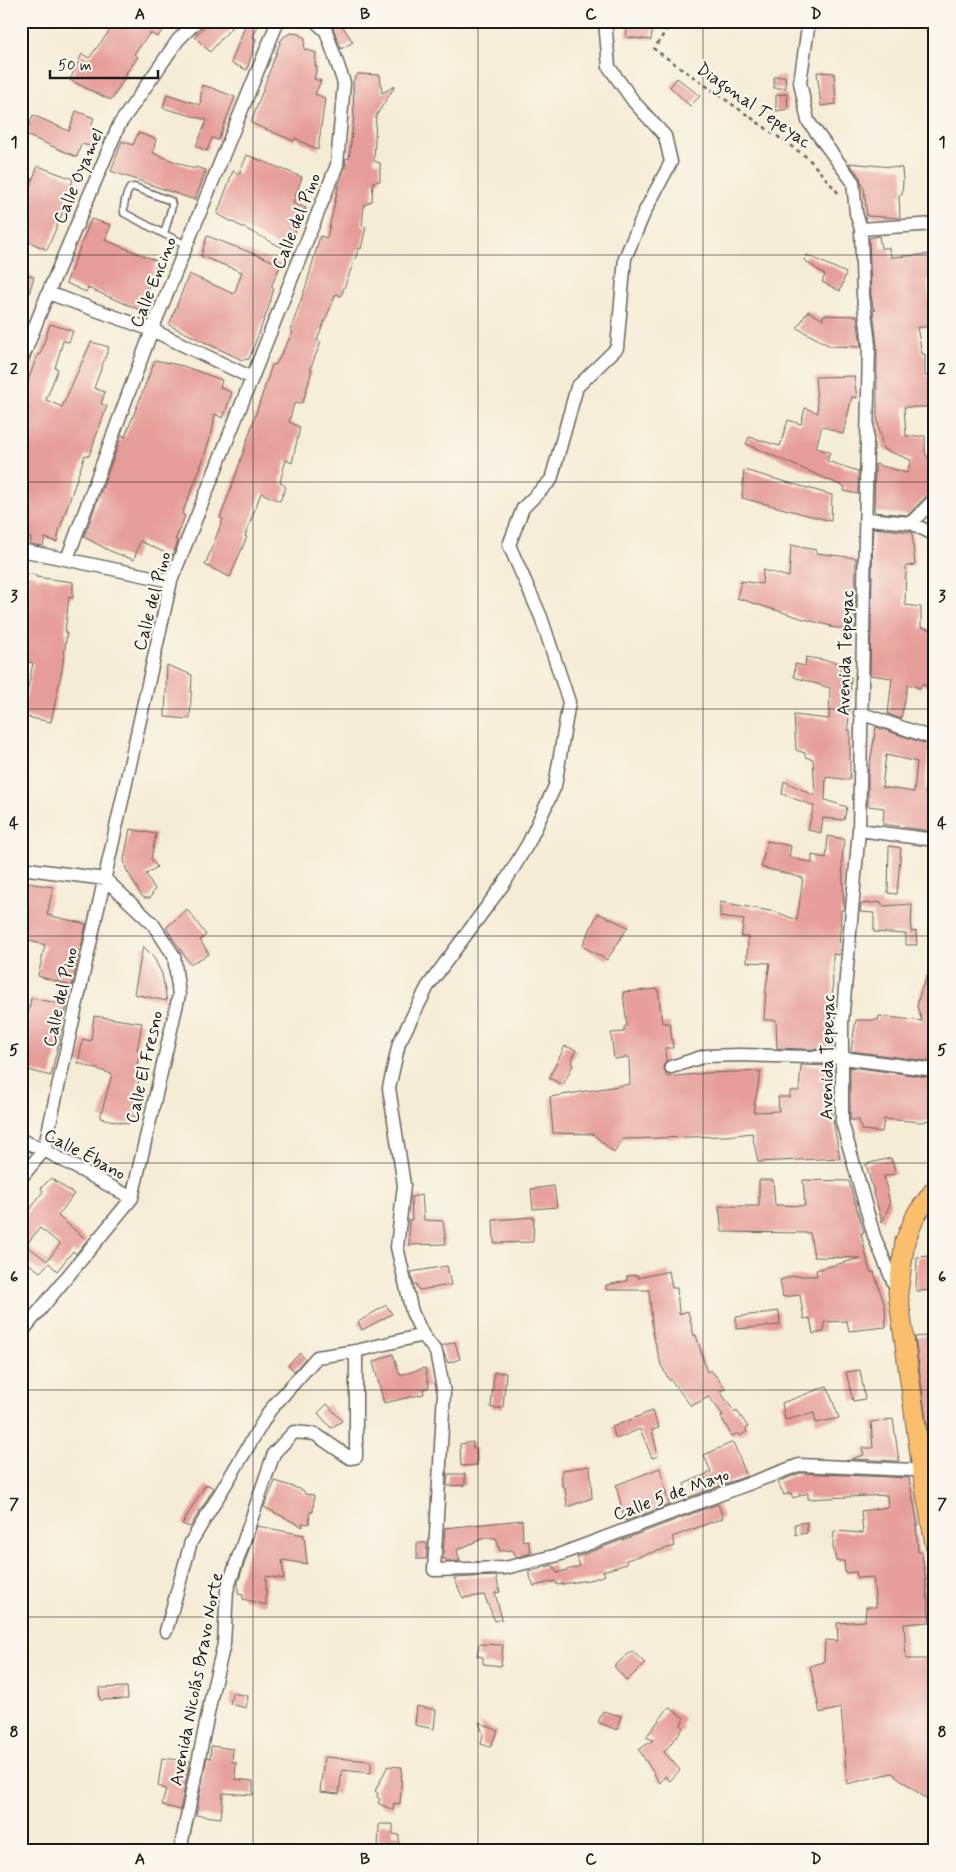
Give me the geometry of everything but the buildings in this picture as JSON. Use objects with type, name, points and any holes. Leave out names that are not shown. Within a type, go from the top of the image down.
[{"type":"main road","points":[[935,1189],[916,1215],[905,1241],[898,1293],[928,1471],[935,1545]]},
{"type":"street","name":"Calle Oyamel","points":[[21,362],[119,125],[178,40],[197,21]]},
{"type":"street","name":"Calle Encino","points":[[67,559],[152,330],[278,21]]},
{"type":"street","name":"Calle del Pino","points":[[21,1178],[44,1150],[172,581],[337,166],[344,83],[326,31],[315,21]]},
{"type":"street","points":[[166,1631],[192,1542],[270,1410],[317,1357],[356,1351],[422,1335],[412,1312],[397,1246],[404,1185],[389,1088],[399,1043],[428,986],[505,882],[529,842],[555,786],[569,702],[541,617],[510,545],[523,508],[551,480],[577,386],[617,348],[625,258],[645,211],[671,162],[665,136],[634,102],[609,67],[605,21]]},
{"type":"street","name":"Avenida Tepeyac","points":[[809,21],[800,82],[808,121],[853,182],[856,213],[861,229],[863,295],[870,345],[860,714],[859,830],[842,1023],[842,1122],[874,1236],[898,1293]]},
{"type":"street","points":[[861,229],[935,224]]},
{"type":"street","points":[[48,293],[152,330],[252,378]]},
{"type":"street","points":[[911,523],[935,499]]},
{"type":"street","points":[[866,520],[911,523],[935,535]]},
{"type":"street","points":[[21,550],[172,581]]},
{"type":"street","points":[[860,714],[935,739]]},
{"type":"street","points":[[859,830],[935,840]]},
{"type":"street","points":[[21,868],[104,879]]},
{"type":"street","name":"Calle El Fresno","points":[[21,1333],[132,1198],[179,995],[174,956],[153,924],[104,879]]},
{"type":"street","points":[[671,1067],[704,1056],[740,1055],[842,1058],[935,1070]]},
{"type":"street","name":"Calle Ébano","points":[[21,1140],[44,1150],[132,1198]]},
{"type":"street","name":"Calle 5 de Mayo","points":[[422,1335],[436,1352],[444,1393],[434,1570],[505,1568],[558,1554],[799,1466],[928,1471]]},
{"type":"street","name":"Avenida Nicolás Bravo Norte","points":[[180,1851],[224,1644],[227,1590],[274,1453],[294,1432],[315,1434],[350,1458],[356,1457],[356,1351]]},
{"type":"lane","points":[[164,234],[172,201],[134,187],[130,188],[123,209],[124,213],[164,234],[187,244]]},
{"type":"path","name":"Diagonal Tepeyac","points":[[672,21],[654,49],[808,158],[856,213]]}]
